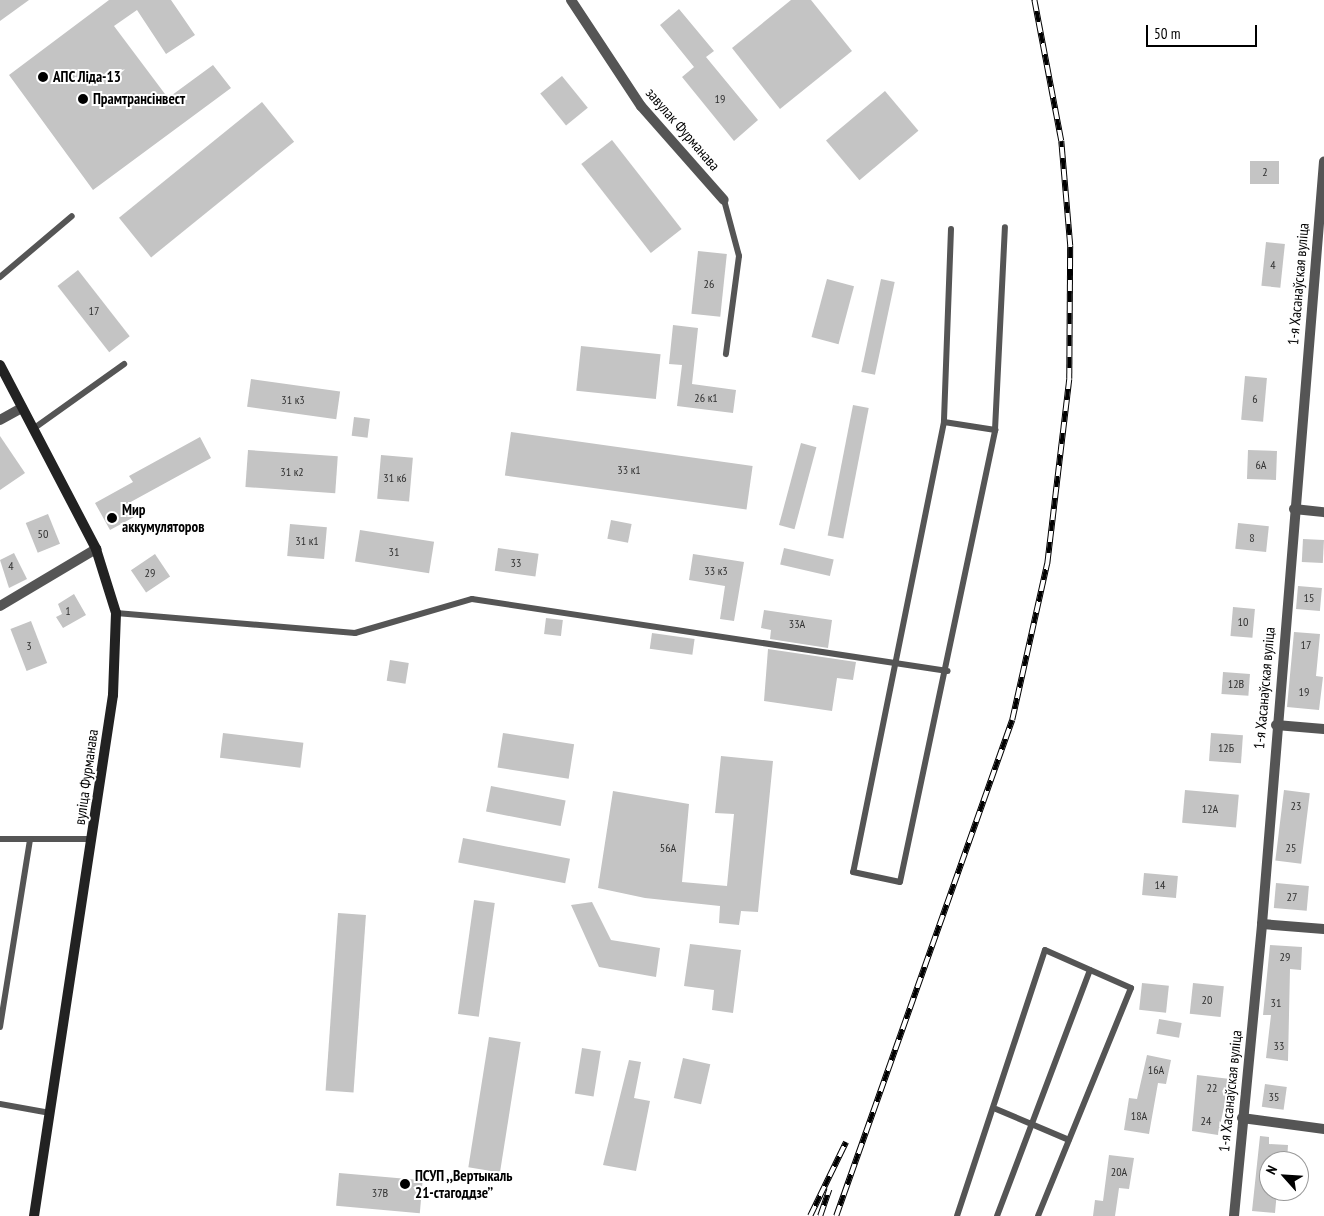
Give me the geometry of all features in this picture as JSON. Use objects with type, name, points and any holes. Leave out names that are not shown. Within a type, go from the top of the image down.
[{"type":"street","name":"завулак Фурманава","points":[[571,0],[641,106],[724,200]]},
{"type":"street","name":"1-я Хасанаўская вуліца","points":[[1234,1216],[1262,924],[1276,725],[1324,162]]},
{"type":"street","name":"вуліца Фурманава","points":[[0,365],[96,549],[116,613],[113,695],[93,839],[34,1216]]},
{"type":"street","points":[[0,420],[22,408]]},
{"type":"street","points":[[1294,509],[1324,512]]},
{"type":"street","points":[[0,606],[96,549]]},
{"type":"street","points":[[1276,725],[1324,729]]},
{"type":"street","points":[[1262,924],[1324,929]]},
{"type":"street","points":[[1242,1118],[1324,1129]]},
{"type":"lane","points":[[724,200],[739,256],[726,354]]},
{"type":"lane","points":[[0,278],[72,216]]},
{"type":"lane","points":[[951,229],[944,422],[897,663],[853,872],[900,882],[948,671],[995,430],[1005,227]]},
{"type":"lane","points":[[33,429],[124,364]]},
{"type":"lane","points":[[944,422],[995,430]]},
{"type":"lane","points":[[116,613],[355,633],[472,599],[948,671]]},
{"type":"lane","points":[[0,839],[93,839]]},
{"type":"lane","points":[[0,1027],[30,839]]},
{"type":"lane","points":[[957,1216],[996,1109],[1045,950],[1131,988],[1038,1216]]},
{"type":"lane","points":[[997,1216],[1034,1126],[1090,970]]},
{"type":"lane","points":[[0,1104],[50,1113]]},
{"type":"lane","points":[[996,1109],[1069,1140]]},
{"type":"building","points":[[0,0],[29,0],[0,21]]},
{"type":"building","points":[[109,0],[171,0],[195,35],[166,54],[137,10],[114,26],[168,98],[213,65],[231,88],[93,190],[9,75]]},
{"type":"building","points":[[791,0],[811,0],[852,51],[780,109],[732,48]]},
{"type":"building","points":[[679,9],[714,51],[706,57],[758,120],[734,141],[682,77],[694,67],[660,25]]},
{"type":"building","points":[[562,76],[588,108],[566,125],[540,94]]},
{"type":"building","points":[[885,91],[918,131],[859,180],[826,140]]},
{"type":"building","points":[[262,102],[294,142],[151,257],[119,218]]},
{"type":"building","points":[[612,140],[682,229],[651,253],[581,164]]},
{"type":"building","points":[[1250,161],[1279,161],[1279,184],[1250,184]]},
{"type":"building","points":[[1266,242],[1285,244],[1280,288],[1261,286]]},
{"type":"building","points":[[698,251],[727,254],[720,317],[691,314]]},
{"type":"building","points":[[78,270],[130,336],[109,352],[58,286]]},
{"type":"building","points":[[827,279],[854,286],[839,344],[811,337]]},
{"type":"building","points":[[881,279],[895,282],[875,375],[861,372]]},
{"type":"building","points":[[673,325],[698,328],[692,384],[736,390],[733,413],[677,406],[682,365],[669,364]]},
{"type":"building","points":[[581,346],[661,354],[656,399],[576,391]]},
{"type":"building","points":[[1245,376],[1267,378],[1263,422],[1241,420]]},
{"type":"building","points":[[251,379],[340,392],[336,419],[247,407]]},
{"type":"building","points":[[853,405],[869,408],[843,539],[828,536]]},
{"type":"building","points":[[354,417],[370,419],[368,438],[352,436]]},
{"type":"building","points":[[511,432],[753,466],[747,510],[505,476]]},
{"type":"building","points":[[0,436],[25,473],[0,490]]},
{"type":"building","points":[[200,437],[211,458],[127,504],[134,517],[110,530],[95,503],[133,482],[129,476]]},
{"type":"building","points":[[801,443],[816,447],[794,529],[779,525]]},
{"type":"building","points":[[248,450],[338,456],[335,493],[245,487]]},
{"type":"building","points":[[1248,450],[1277,451],[1276,480],[1247,479]]},
{"type":"building","points":[[381,455],[413,458],[409,502],[377,499]]},
{"type":"building","points":[[48,514],[60,544],[38,553],[26,523]]},
{"type":"building","points":[[611,520],[632,524],[628,543],[607,539]]},
{"type":"building","points":[[1238,523],[1269,526],[1266,552],[1235,549]]},
{"type":"building","points":[[290,524],[327,527],[324,559],[287,556]]},
{"type":"building","points":[[360,530],[434,542],[429,573],[355,562]]},
{"type":"building","points":[[1303,539],[1324,540],[1323,563],[1302,562]]},
{"type":"building","points":[[498,548],[539,554],[535,576],[495,571]]},
{"type":"building","points":[[784,548],[834,559],[830,576],[780,565]]},
{"type":"building","points":[[14,553],[27,579],[9,588],[0,560]]},
{"type":"building","points":[[155,554],[170,576],[146,593],[131,570]]},
{"type":"building","points":[[693,554],[744,562],[734,621],[720,619],[725,586],[689,580]]},
{"type":"building","points":[[1298,586],[1322,588],[1320,611],[1296,609]]},
{"type":"building","points":[[74,594],[86,615],[63,628],[56,617],[62,614],[58,604]]},
{"type":"building","points":[[1233,607],[1255,609],[1252,638],[1230,636]]},
{"type":"building","points":[[764,610],[832,620],[828,648],[770,639],[771,630],[761,628]]},
{"type":"building","points":[[546,618],[563,620],[561,636],[544,634]]},
{"type":"building","points":[[31,621],[47,663],[27,671],[10,629]]},
{"type":"building","points":[[1294,632],[1320,634],[1316,676],[1323,677],[1319,710],[1287,707]]},
{"type":"building","points":[[652,633],[695,639],[692,655],[650,649]]},
{"type":"building","points":[[768,649],[856,662],[853,680],[837,678],[832,711],[764,701]]},
{"type":"building","points":[[390,660],[409,663],[405,684],[387,681]]},
{"type":"building","points":[[1223,672],[1250,674],[1248,696],[1221,694]]},
{"type":"building","points":[[223,733],[303,743],[300,768],[220,758]]},
{"type":"building","points":[[503,733],[574,744],[569,779],[498,768]]},
{"type":"building","points":[[1211,733],[1243,735],[1241,763],[1209,761]]},
{"type":"building","points":[[721,756],[773,761],[758,912],[741,911],[739,925],[719,923],[720,906],[645,898],[598,888],[613,791],[689,804],[682,882],[727,886],[734,814],[715,813]]},
{"type":"building","points":[[491,786],[566,801],[561,826],[486,812]]},
{"type":"building","points":[[1185,790],[1239,795],[1236,828],[1182,823]]},
{"type":"building","points":[[1284,790],[1310,793],[1301,864],[1275,860]]},
{"type":"building","points":[[463,838],[570,859],[565,883],[458,863]]},
{"type":"building","points":[[1144,873],[1178,876],[1176,898],[1142,895]]},
{"type":"building","points":[[1276,883],[1309,886],[1307,911],[1274,908]]},
{"type":"building","points":[[474,900],[495,903],[479,1017],[458,1014]]},
{"type":"building","points":[[592,902],[611,940],[660,948],[656,977],[599,967],[571,905]]},
{"type":"building","points":[[338,913],[366,915],[354,1093],[326,1091]]},
{"type":"building","points":[[690,944],[741,950],[733,1013],[712,1010],[714,990],[684,986]]},
{"type":"building","points":[[1270,945],[1302,947],[1301,970],[1290,969],[1288,1061],[1266,1058],[1271,1015],[1263,1015]]},
{"type":"building","points":[[1142,983],[1169,986],[1166,1013],[1139,1010]]},
{"type":"building","points":[[1193,983],[1224,986],[1221,1017],[1190,1014]]},
{"type":"building","points":[[1159,1019],[1182,1023],[1179,1038],[1156,1034]]},
{"type":"building","points":[[489,1037],[521,1042],[500,1172],[468,1167]]},
{"type":"building","points":[[582,1048],[601,1051],[594,1096],[575,1093]]},
{"type":"building","points":[[1147,1055],[1171,1060],[1166,1084],[1158,1083],[1149,1134],[1124,1130],[1129,1098],[1137,1099]]},
{"type":"building","points":[[683,1058],[710,1064],[701,1104],[674,1098]]},
{"type":"building","points":[[629,1060],[641,1062],[634,1098],[650,1101],[636,1171],[603,1165]]},
{"type":"building","points":[[1197,1075],[1230,1079],[1218,1135],[1192,1131]]},
{"type":"building","points":[[1265,1084],[1287,1087],[1284,1110],[1262,1107]]},
{"type":"building","points":[[1260,1136],[1269,1137],[1269,1144],[1288,1145],[1288,1151],[1259,1151],[1259,1201],[1276,1201],[1275,1213],[1252,1211]]},
{"type":"building","points":[[1109,1155],[1134,1158],[1129,1189],[1119,1188],[1115,1216],[1093,1216],[1095,1200],[1103,1201]]},
{"type":"building","points":[[339,1173],[423,1180],[420,1213],[336,1206]]},
{"type":"railway","points":[[836,1216],[1012,720],[1047,564],[1069,379],[1070,246],[1061,141],[1034,0]]},
{"type":"railway","points":[[810,1216],[846,1142]]},
{"type":"railway","points":[[820,1216],[829,1190]]},
{"type":"place","name":"АПС Ліда-13","points":[[43,77]]},
{"type":"place","name":"Прамтрансінвест","points":[[83,99]]},
{"type":"place","name":"Мир аккумуляторов","points":[[112,518]]},
{"type":"place","name":"ПСУП ,,Вертыкаль 21-стагоддзе’’","points":[[405,1184]]}]
